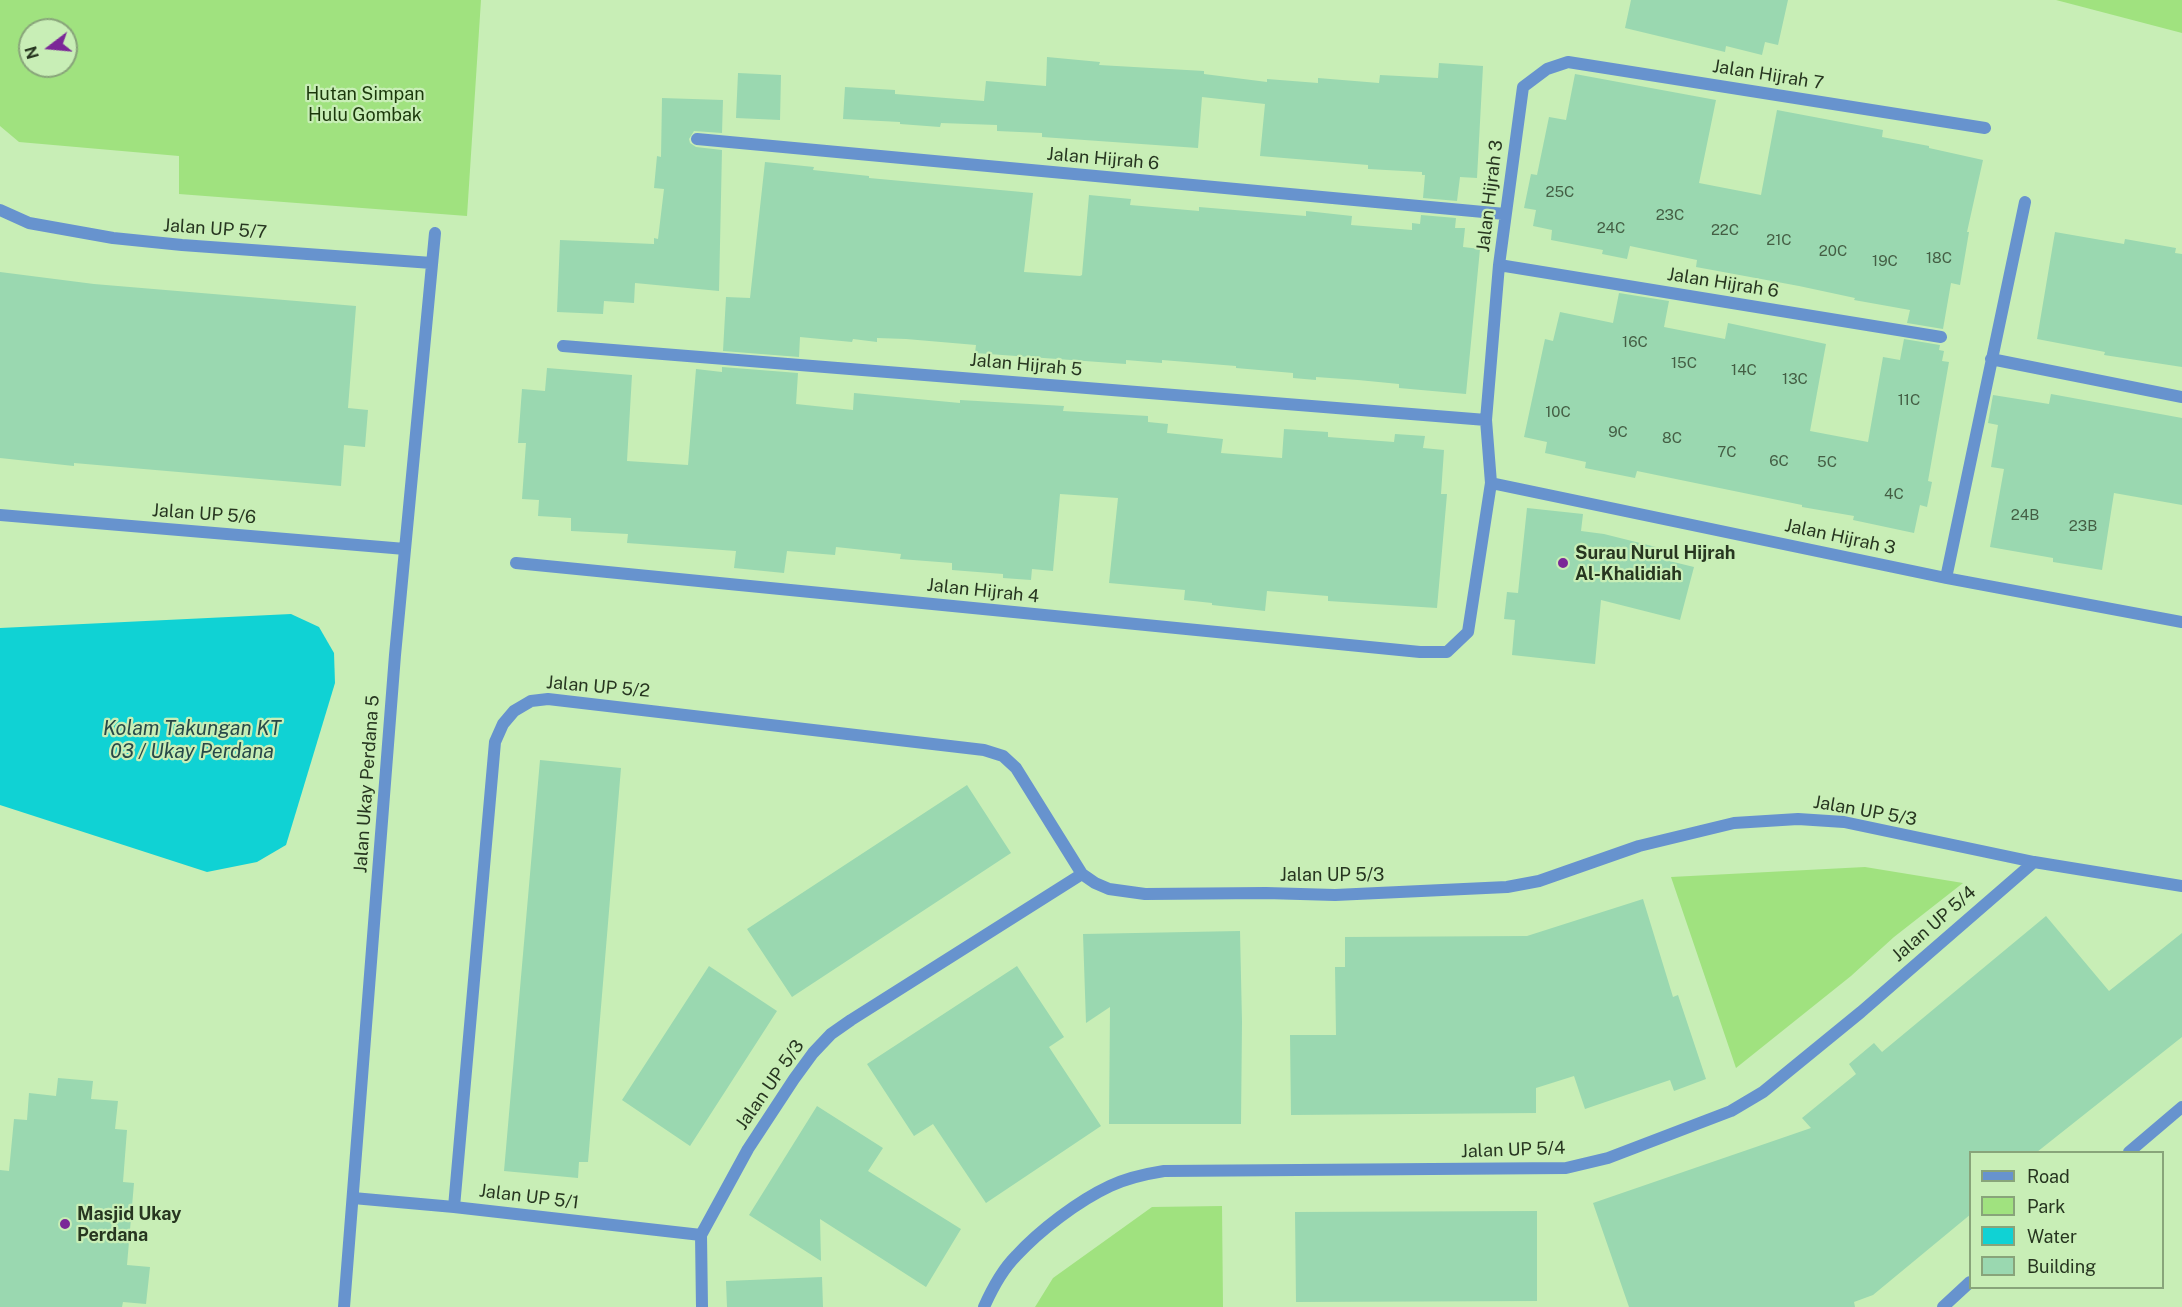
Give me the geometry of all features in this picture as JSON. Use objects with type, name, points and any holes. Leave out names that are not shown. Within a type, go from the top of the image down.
[{"type":"street","name":"Jalan Hijrah 7","points":[[1547,69],[1568,62],[1985,128]]},
{"type":"street","name":"Jalan Hijrah 3","points":[[1448,652],[1468,632],[1491,483],[1486,420],[1499,265],[1523,87],[1547,69]]},
{"type":"street","name":"Jalan Hijrah 6","points":[[697,139],[1505,214]]},
{"type":"street","points":[[1946,578],[2025,202]]},
{"type":"street","name":"Jalan UP 5/7","points":[[0,210],[29,223],[113,238],[432,263]]},
{"type":"street","name":"Jalan Ukay Perdana 5","points":[[344,1307],[405,549],[435,233]]},
{"type":"street","name":"Jalan Hijrah 6","points":[[1499,265],[1941,337]]},
{"type":"street","name":"Jalan Hijrah 5","points":[[563,346],[1486,420]]},
{"type":"street","points":[[1991,359],[2182,397]]},
{"type":"street","name":"Jalan Hijrah 3","points":[[1491,483],[1946,578],[2182,622]]},
{"type":"street","name":"Jalan UP 5/6","points":[[0,516],[405,549]]},
{"type":"street","name":"Jalan Hijrah 4","points":[[516,563],[1420,652],[1448,652]]},
{"type":"street","name":"Jalan UP 5/2","points":[[454,1207],[495,742],[503,724],[514,711],[531,700],[548,699],[638,708],[984,750],[1003,756],[1016,768],[1082,874]]},
{"type":"street","name":"Jalan UP 5/3","points":[[702,1307],[701,1235],[748,1149],[813,1053],[831,1034],[1082,874],[1109,889],[1145,894],[1335,895],[1507,887],[1539,881],[1639,846],[1734,823],[1798,819],[1844,822],[2034,862],[2182,886]]},
{"type":"street","name":"Jalan UP 5/4","points":[[984,1307],[993,1287],[1015,1256],[1089,1197],[1132,1177],[1164,1171],[1566,1168],[1608,1158],[1731,1111],[1763,1092],[1861,1012],[2034,862]]},
{"type":"street","points":[[2130,1151],[2182,1107]]},
{"type":"street","name":"Jalan UP 5/1","points":[[353,1198],[701,1235]]},
{"type":"street","points":[[1943,1307],[1969,1284]]},
{"type":"green space","name":"Hutan Simpan Hulu Gombak","points":[[0,0],[481,0],[467,216],[179,194],[179,156],[19,142],[0,126]]},
{"type":"green space","points":[[2056,0],[2182,0],[2182,33]]},
{"type":"green space","points":[[1865,867],[1963,883],[1736,1068],[1671,877]]},
{"type":"green space","points":[[1222,1206],[1223,1307],[1035,1307],[1053,1278],[1152,1207]]},
{"type":"water","name":"Kolam Takungan KT 03 / Ukay Perdana","points":[[291,614],[319,627],[334,653],[335,683],[286,845],[257,862],[207,872],[0,805],[0,628]]},
{"type":"building","points":[[1631,0],[1788,0],[1778,45],[1765,42],[1762,55],[1726,46],[1725,52],[1625,28]]},
{"type":"building","points":[[1047,57],[1100,62],[1099,65],[1204,71],[1204,74],[1267,82],[1267,79],[1318,83],[1318,78],[1379,83],[1380,75],[1438,78],[1439,63],[1483,66],[1477,178],[1460,177],[1457,201],[1423,198],[1425,175],[1422,175],[1422,172],[1368,169],[1368,165],[1260,156],[1265,104],[1202,97],[1198,148],[1042,137],[1042,133],[997,131],[997,125],[941,123],[940,127],[843,119],[845,87],[895,90],[895,94],[984,101],[986,81],[1046,86]]},
{"type":"building","points":[[738,73],[781,75],[780,120],[736,118]]},
{"type":"building","points":[[1575,74],[1716,100],[1699,183],[1761,195],[1777,110],[1883,130],[1882,137],[1983,160],[1967,232],[1969,232],[1960,285],[1951,283],[1943,329],[1907,323],[1910,310],[1696,267],[1697,260],[1630,246],[1627,259],[1602,254],[1603,250],[1551,240],[1552,230],[1533,226],[1536,210],[1524,208],[1531,174],[1537,175],[1549,117],[1566,120]]},
{"type":"building","points":[[662,98],[723,100],[722,133],[694,131],[689,139],[690,143],[696,147],[722,150],[719,291],[635,283],[634,303],[604,301],[603,314],[557,312],[560,240],[654,244],[654,238],[658,239],[664,189],[654,188],[657,156],[661,157]]},
{"type":"building","points":[[765,162],[814,167],[813,170],[869,176],[869,178],[1033,193],[1024,272],[1082,275],[1089,195],[1131,199],[1130,205],[1199,211],[1199,207],[1306,216],[1306,211],[1352,216],[1351,225],[1412,230],[1412,223],[1420,224],[1421,215],[1456,218],[1455,228],[1465,228],[1463,247],[1480,249],[1466,394],[1399,388],[1399,384],[1358,380],[1293,378],[1293,373],[1236,368],[1236,366],[1162,360],[1162,363],[1126,360],[1126,364],[975,353],[976,345],[906,339],[877,338],[877,342],[853,339],[852,342],[800,337],[799,357],[723,351],[726,297],[750,298]]},
{"type":"building","points":[[2055,232],[2124,244],[2125,239],[2176,248],[2175,253],[2182,254],[2182,367],[2104,355],[2105,352],[2037,339]]},
{"type":"building","points":[[0,272],[94,284],[356,306],[348,408],[368,410],[365,447],[344,445],[341,486],[74,463],[74,466],[0,458]]},
{"type":"building","points":[[1619,293],[1669,301],[1664,327],[1725,339],[1728,323],[1826,344],[1810,431],[1868,442],[1883,357],[1900,360],[1904,339],[1940,345],[1939,350],[1944,351],[1942,361],[1949,362],[1928,481],[1932,482],[1927,507],[1920,505],[1914,533],[1853,520],[1854,516],[1637,471],[1635,478],[1585,468],[1586,462],[1545,453],[1547,442],[1524,437],[1545,339],[1553,341],[1560,312],[1613,323]]},
{"type":"building","points":[[722,367],[798,373],[796,404],[853,410],[854,393],[960,403],[960,400],[1064,406],[1063,411],[1148,416],[1148,422],[1168,424],[1167,433],[1223,439],[1221,453],[1282,458],[1284,429],[1328,432],[1328,437],[1394,442],[1395,434],[1425,436],[1423,448],[1444,450],[1441,494],[1447,494],[1437,608],[1328,601],[1328,596],[1267,591],[1265,611],[1184,600],[1185,590],[1109,583],[1118,498],[1060,494],[1053,571],[1032,569],[1031,580],[1003,578],[1003,574],[952,570],[952,563],[900,559],[901,554],[836,547],[835,555],[787,551],[784,573],[734,568],[736,551],[627,543],[628,534],[571,531],[571,518],[538,516],[539,500],[522,499],[526,443],[518,443],[522,389],[545,391],[547,368],[632,375],[627,461],[688,465],[696,369],[722,372]]},
{"type":"building","points":[[2051,394],[2182,418],[2182,505],[2114,493],[2102,570],[2053,562],[2053,558],[1990,547],[2004,469],[1991,467],[1998,425],[1988,423],[1993,395],[2049,404]]},
{"type":"building","name":"Surau Nurul Hijrah Al-Khalidiah","points":[[1527,508],[1583,514],[1581,531],[1604,534],[1656,547],[1653,557],[1694,567],[1680,620],[1601,600],[1595,664],[1512,655],[1515,620],[1504,619],[1507,592],[1518,593]]},
{"type":"building","points":[[540,760],[621,768],[588,1162],[579,1162],[578,1178],[504,1171]]},
{"type":"building","points":[[967,785],[1011,853],[792,997],[747,929]]},
{"type":"building","points":[[1643,899],[1673,997],[1678,995],[1706,1079],[1674,1091],[1670,1080],[1585,1109],[1574,1076],[1536,1088],[1536,1113],[1291,1115],[1290,1035],[1336,1035],[1335,967],[1345,967],[1345,937],[1527,936]]},
{"type":"building","points":[[2046,916],[2109,991],[2182,933],[2182,1037],[2038,1151],[1969,1151],[1969,1216],[1873,1295],[1854,1302],[1855,1307],[1629,1307],[1593,1203],[1811,1128],[1802,1118],[1856,1074],[1849,1064],[1874,1043],[1882,1052]]},
{"type":"building","points":[[1240,931],[1241,1124],[1109,1124],[1110,1007],[1086,1023],[1083,934]]},
{"type":"building","points":[[709,966],[777,1011],[690,1146],[622,1100]]},
{"type":"building","points":[[1017,966],[1064,1037],[1049,1047],[1101,1126],[986,1203],[933,1124],[914,1136],[867,1064]]},
{"type":"building","name":"Masjid Ukay Perdana","points":[[58,1078],[93,1081],[91,1099],[118,1101],[115,1129],[127,1130],[123,1182],[134,1183],[127,1265],[150,1267],[146,1304],[123,1302],[122,1307],[0,1307],[0,1170],[9,1171],[14,1119],[27,1120],[29,1093],[56,1096]]},
{"type":"building","points":[[817,1106],[883,1148],[868,1171],[961,1229],[926,1287],[820,1219],[821,1261],[749,1215]]},
{"type":"building","points":[[1537,1211],[1537,1301],[1296,1302],[1295,1212]]},
{"type":"building","points":[[822,1277],[823,1307],[727,1307],[726,1281]]},
{"type":"place","name":"Surau Nurul Hijrah Al-Khalidiah","points":[[1563,563]]},
{"type":"place","name":"Masjid Ukay Perdana","points":[[65,1224]]}]
